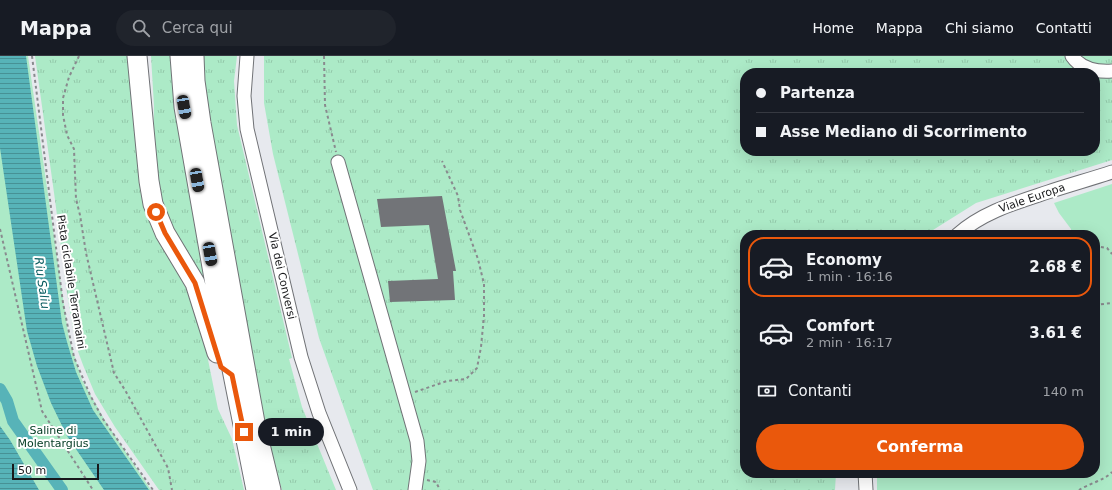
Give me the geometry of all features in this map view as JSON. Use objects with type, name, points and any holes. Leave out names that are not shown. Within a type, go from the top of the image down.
[{"type":"highway","points":[[137,56],[148,181],[153,204],[165,233],[195,283],[221,367],[232,375]]},
{"type":"highway","points":[[180,56],[184,107],[232,375],[256,490]]},
{"type":"highway","points":[[194,56],[195,81],[201,123],[256,428],[271,490]]},
{"type":"street","name":"Via dei Conversi","points":[[247,56],[244,96],[247,129],[300,357],[319,413],[350,490]]},
{"type":"street","points":[[1072,56],[1086,68]]},
{"type":"street","points":[[1100,72],[1112,71]]},
{"type":"street","points":[[338,162],[417,441],[419,461],[417,484]]},
{"type":"street","name":"Viale Europa","points":[[963,230],[970,224],[1001,208],[1112,172]]},
{"type":"street","points":[[865,478],[866,490]]},
{"type":"path","name":"Pista ciclabile Terramaini","points":[[32,56],[63,303],[74,357],[90,395],[103,419],[153,490]]},
{"type":"path","points":[[80,56],[69,77],[63,98],[63,115],[67,135],[74,149],[76,199],[86,253],[114,373],[168,468],[172,490]]},
{"type":"path","points":[[324,56],[325,105],[338,162]]},
{"type":"path","points":[[404,395],[446,381],[466,379],[477,368],[484,316],[484,284],[478,259],[460,210],[458,196],[442,161]]},
{"type":"path","points":[[0,229],[42,411],[93,490]]},
{"type":"path","points":[[1100,247],[1107,248],[1112,254]]},
{"type":"path","points":[[1100,304],[1112,302]]},
{"type":"path","points":[[1079,490],[1112,472]]},
{"type":"path","points":[[417,484],[436,482],[440,490]]},
{"type":"green space","name":"Saline di Molentargius","points":[[0,56],[28,56],[69,339],[82,380],[107,424],[151,490],[0,490]]},
{"type":"green space","points":[[35,56],[129,56],[142,178],[184,275],[202,330],[218,409],[232,439],[244,490],[159,490],[115,427],[95,394],[76,346],[67,293]]},
{"type":"green space","points":[[151,56],[173,56],[207,293],[163,214],[153,157],[154,106]]},
{"type":"green space","points":[[203,56],[237,56],[234,81],[237,125],[292,358],[289,359],[302,407],[336,490],[282,490],[271,452],[247,329],[206,91]]},
{"type":"green space","points":[[264,56],[1112,56],[1112,160],[976,203],[933,230],[740,230],[740,478],[836,478],[835,490],[373,490],[319,338],[273,154],[264,103]]},
{"type":"green space","points":[[1112,184],[1112,490],[877,490],[877,478],[1100,478],[1100,230],[1071,230],[1054,203]]},
{"type":"water","name":"Riu Saliu","points":[[0,56],[26,56],[62,323],[76,372],[93,410],[149,490],[104,490],[67,436],[51,403],[37,366],[27,331],[0,148]]},
{"type":"water","points":[[0,426],[10,440],[39,490],[0,490]]},
{"type":"building","points":[[442,196],[456,271],[453,271],[455,300],[390,302],[388,281],[438,279],[429,225],[381,227],[377,199]]},
{"type":"waterway","points":[[0,389],[7,401],[13,421],[62,490]]},
{"type":"route","points":[[156,212],[165,233],[195,283],[221,367],[232,375],[244,432]]}]
